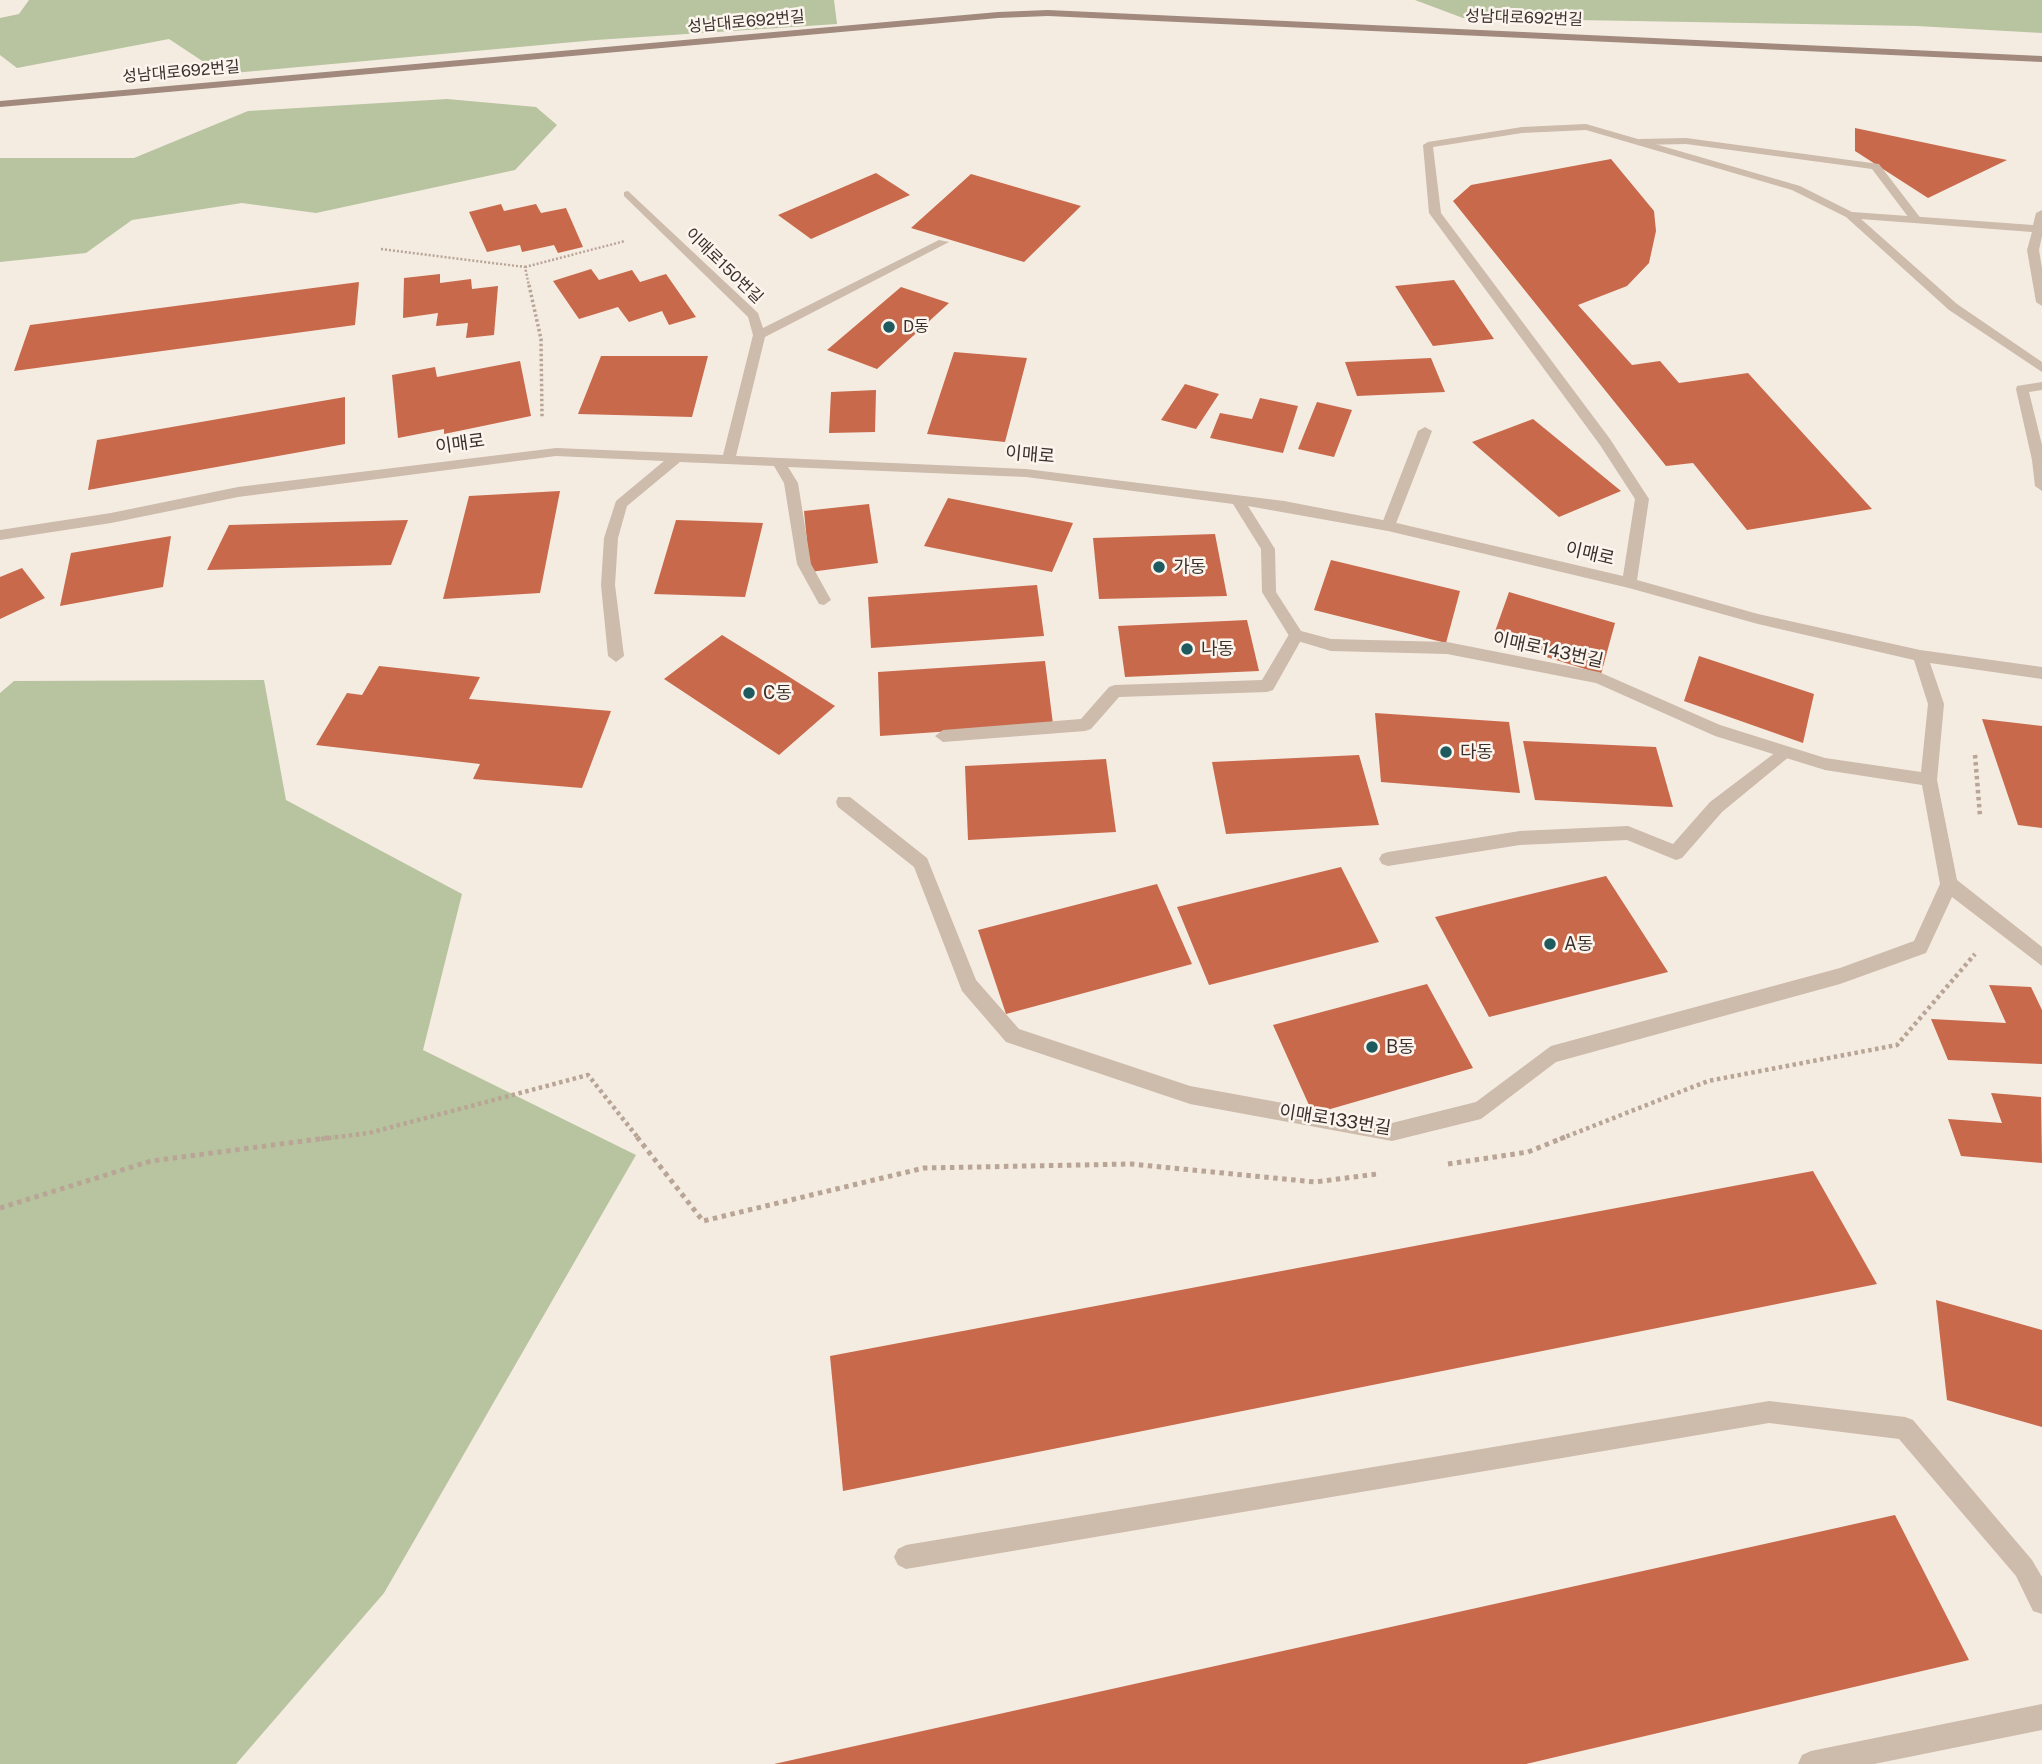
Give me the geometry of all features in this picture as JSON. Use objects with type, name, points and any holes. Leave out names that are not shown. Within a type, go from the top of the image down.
[{"type":"street","name":"성남대로692번길","points":[[0,104],[998,15],[1048,13],[2042,59]]},
{"type":"street","points":[[1629,583],[1642,499],[1605,442],[1435,213],[1428,145],[1522,130],[1586,127],[1796,188],[1850,215],[1953,307],[2042,368]]},
{"type":"street","points":[[1640,142],[1686,141],[1875,166],[1916,220]]},
{"type":"street","name":"이매로150번길","points":[[628,194],[754,316],[760,335]]},
{"type":"street","points":[[2042,213],[2033,250],[2042,302]]},
{"type":"street","points":[[1850,215],[2038,229]]},
{"type":"street","points":[[729,458],[760,335],[943,242]]},
{"type":"street","points":[[2042,386],[2022,389],[2039,460],[2042,486]]},
{"type":"street","points":[[1388,526],[1425,431]]},
{"type":"street","name":"이매로","points":[[0,536],[111,518],[238,492],[543,453],[729,458],[1026,473],[1237,500],[1388,526],[1629,583],[1758,619],[1920,656],[2042,673]]},
{"type":"street","points":[[616,656],[608,586],[611,538],[621,504],[679,456]]},
{"type":"street","points":[[778,461],[791,483],[804,564],[824,600]]},
{"type":"street","points":[[943,736],[1085,725],[1115,691],[1267,686],[1296,635],[1269,592],[1268,549],[1237,500]]},
{"type":"street","name":"이매로143번길","points":[[1296,635],[1331,645],[1447,648],[1599,678],[1715,730],[1784,752],[1825,764],[1929,779]]},
{"type":"street","points":[[1920,656],[1937,704],[1929,779],[1949,884],[2042,958]]},
{"type":"street","points":[[1388,859],[1520,838],[1628,834],[1675,853],[1716,807],[1784,752]]},
{"type":"street","name":"이매로133번길","points":[[845,802],[921,863],[969,985],[1013,1036],[1190,1095],[1392,1132],[1481,1110],[1551,1055],[1840,976],[1920,947],[1949,884]]},
{"type":"street","points":[[906,1557],[1769,1412],[1905,1428],[2024,1568],[2042,1602]]},
{"type":"street","points":[[1811,1764],[2042,1717]]},
{"type":"path","points":[[381,249],[525,267],[665,230]]},
{"type":"path","points":[[525,267],[541,339],[543,453]]},
{"type":"green space","points":[[29,0],[834,0],[837,24],[596,40],[222,74],[169,39],[17,68],[0,55],[0,18],[19,14]]},
{"type":"green space","points":[[1415,0],[2042,0],[2042,33],[1917,26],[1463,18]]},
{"type":"green space","points":[[447,99],[536,107],[557,125],[515,170],[316,213],[242,203],[132,220],[86,253],[0,262],[0,158],[134,158],[248,111]]},
{"type":"green space","points":[[264,680],[286,800],[462,894],[423,1050],[636,1155],[384,1593],[236,1764],[0,1764],[0,693],[14,681]]},
{"type":"building","points":[[1855,128],[2007,160],[1928,198],[1855,151]]},
{"type":"building","points":[[1611,159],[1654,211],[1656,231],[1649,263],[1627,286],[1578,305],[1632,365],[1660,361],[1679,383],[1748,373],[1872,509],[1747,530],[1693,463],[1666,466],[1453,201],[1471,185]]},
{"type":"building","points":[[876,173],[910,195],[811,239],[778,215]]},
{"type":"building","points":[[971,174],[1081,206],[1024,262],[911,228]]},
{"type":"building","points":[[501,204],[504,211],[536,204],[541,213],[566,208],[583,247],[558,253],[554,245],[522,252],[520,245],[487,252],[469,212]]},
{"type":"building","points":[[591,269],[599,280],[632,270],[640,282],[666,274],[696,317],[669,325],[662,311],[629,322],[618,307],[579,319],[553,281]]},
{"type":"building","points":[[440,274],[440,283],[471,279],[472,289],[498,286],[494,335],[466,338],[468,323],[436,326],[438,313],[403,318],[404,278]]},
{"type":"building","points":[[1454,280],[1494,339],[1433,346],[1395,286]]},
{"type":"building","points":[[359,282],[355,325],[14,371],[30,325]]},
{"type":"building","name":"D동","points":[[901,287],[949,303],[877,369],[827,350]]},
{"type":"building","points":[[954,352],[1027,358],[1005,442],[927,434]]},
{"type":"building","points":[[601,356],[708,356],[692,417],[578,414]]},
{"type":"building","points":[[1431,358],[1445,392],[1357,396],[1345,362]]},
{"type":"building","points":[[520,361],[531,416],[444,434],[444,429],[398,438],[392,375],[435,367],[437,377]]},
{"type":"building","points":[[1185,384],[1219,394],[1196,429],[1161,420]]},
{"type":"building","points":[[876,390],[875,432],[829,433],[831,392]]},
{"type":"building","points":[[345,397],[345,444],[88,490],[97,440]]},
{"type":"building","points":[[1260,398],[1298,406],[1283,453],[1210,438],[1220,413],[1252,419]]},
{"type":"building","points":[[1317,402],[1352,410],[1334,457],[1298,449]]},
{"type":"building","points":[[1533,419],[1621,491],[1559,517],[1472,442]]},
{"type":"building","points":[[560,491],[540,593],[443,599],[469,496]]},
{"type":"building","points":[[948,498],[1073,523],[1052,572],[924,546]]},
{"type":"building","points":[[869,504],[878,563],[810,572],[804,511]]},
{"type":"building","points":[[408,520],[391,565],[207,570],[229,525]]},
{"type":"building","points":[[676,520],[763,523],[745,597],[654,594]]},
{"type":"building","name":"가동","points":[[1215,534],[1227,596],[1099,599],[1093,538]]},
{"type":"building","points":[[171,536],[163,587],[60,606],[71,553]]},
{"type":"building","points":[[1331,560],[1460,591],[1446,643],[1314,610]]},
{"type":"building","points":[[22,568],[45,598],[0,619],[0,577]]},
{"type":"building","points":[[1037,585],[1044,636],[871,648],[868,597]]},
{"type":"building","points":[[1509,592],[1615,623],[1601,674],[1492,640]]},
{"type":"building","name":"나동","points":[[1247,620],[1259,671],[1125,677],[1118,626]]},
{"type":"building","name":"C동","points":[[722,635],[835,706],[779,755],[664,679]]},
{"type":"building","points":[[1699,656],[1814,694],[1803,743],[1684,701]]},
{"type":"building","points":[[1045,661],[1053,724],[880,736],[878,672]]},
{"type":"building","points":[[379,666],[480,677],[469,699],[611,711],[582,788],[473,779],[480,764],[316,745],[347,693],[362,695]]},
{"type":"building","name":"다동","points":[[1375,713],[1509,722],[1520,793],[1381,782]]},
{"type":"building","points":[[1982,719],[2042,726],[2042,828],[2018,825]]},
{"type":"building","points":[[1523,741],[1656,747],[1673,807],[1535,800]]},
{"type":"building","points":[[1359,755],[1379,825],[1226,834],[1212,762]]},
{"type":"building","points":[[1106,759],[1116,832],[968,840],[965,766]]},
{"type":"building","points":[[1341,867],[1379,942],[1209,985],[1177,907]]},
{"type":"building","name":"A동","points":[[1606,876],[1668,972],[1489,1017],[1435,917]]},
{"type":"building","points":[[1157,884],[1192,964],[1006,1014],[978,930]]},
{"type":"building","name":"B동","points":[[1427,984],[1473,1068],[1313,1114],[1273,1025]]},
{"type":"building","points":[[1989,985],[2031,987],[2042,1010],[2042,1064],[1948,1060],[1931,1019],[2006,1023]]},
{"type":"building","points":[[1991,1093],[2041,1097],[2042,1163],[1961,1156],[1948,1119],[2002,1123]]},
{"type":"building","points":[[1813,1171],[1877,1284],[843,1491],[830,1356]]},
{"type":"building","points":[[1936,1300],[2042,1330],[2042,1427],[1947,1400]]},
{"type":"building","points":[[1895,1515],[1969,1660],[1526,1764],[774,1764]]},
{"type":"place","name":"D동","points":[[889,327]]},
{"type":"place","name":"가동","points":[[1159,567]]},
{"type":"place","name":"나동","points":[[1187,649]]},
{"type":"place","name":"C동","points":[[749,693]]},
{"type":"place","name":"다동","points":[[1446,752]]},
{"type":"place","name":"A동","points":[[1550,944]]},
{"type":"place","name":"B동","points":[[1372,1047]]}]
